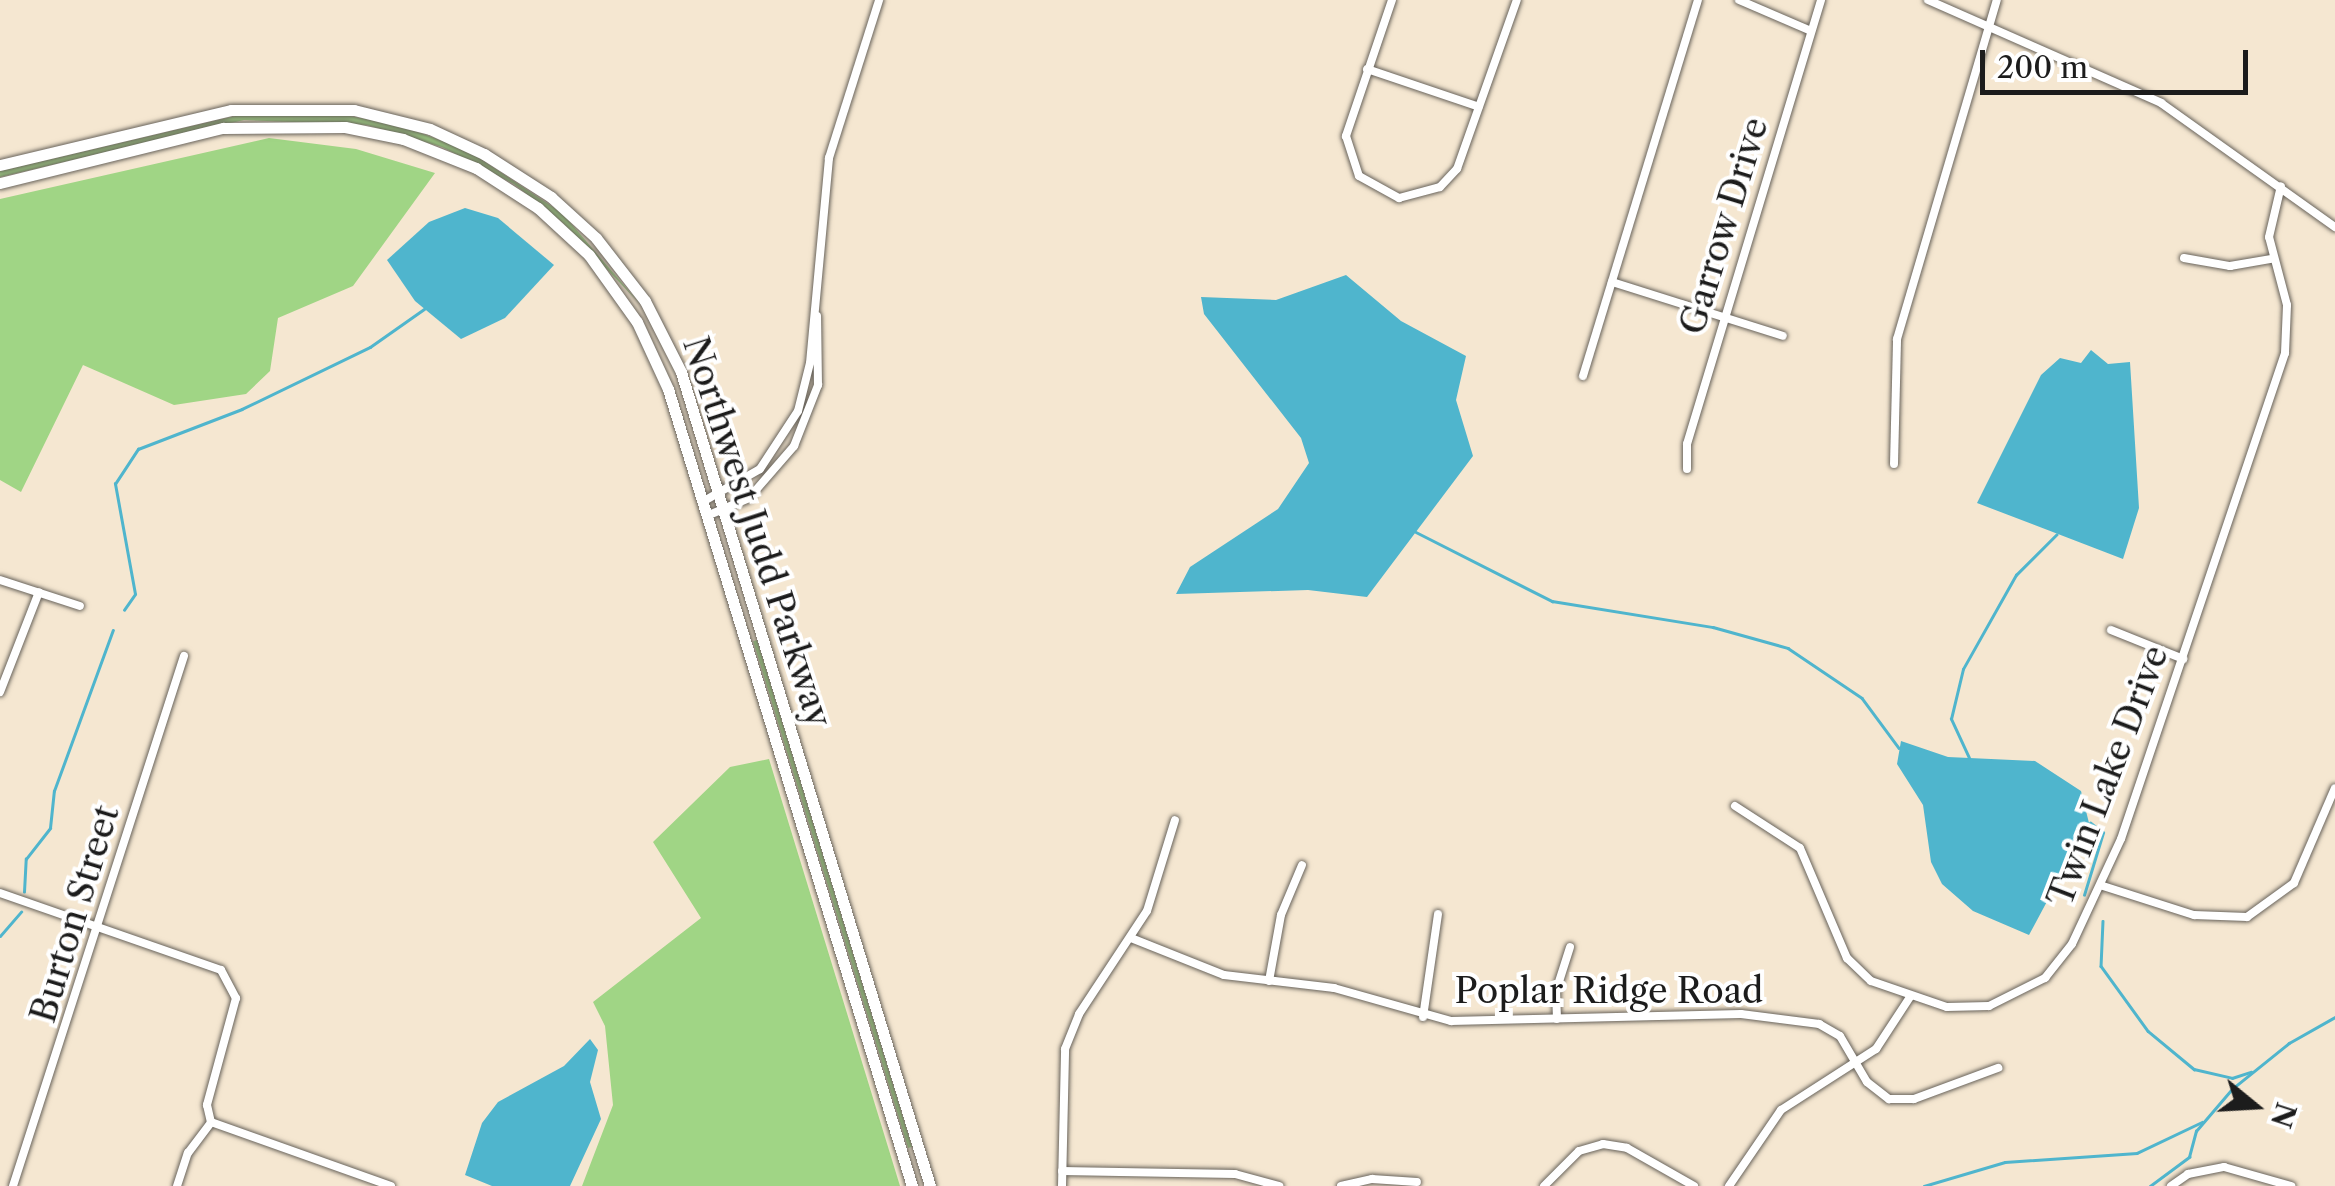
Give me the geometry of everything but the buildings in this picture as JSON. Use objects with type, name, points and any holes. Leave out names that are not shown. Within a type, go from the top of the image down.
[{"type":"highway","name":"Northwest Judd Parkway","points":[[0,165],[212,113],[271,106],[369,113],[467,144],[564,208],[636,287],[681,372],[930,1186]]},
{"type":"highway","name":"Northwest Judd Parkway","points":[[0,183],[264,124],[365,130],[460,160],[538,208],[614,288],[659,366],[709,515],[912,1186]]},
{"type":"street","points":[[704,500],[720,496],[760,469],[794,422],[816,312],[830,158],[879,0]]},
{"type":"street","points":[[1392,0],[1367,69],[1347,146],[1358,176],[1378,191],[1417,197],[1440,187],[1457,169],[1518,0]]},
{"type":"street","points":[[1583,376],[1698,0]]},
{"type":"street","points":[[1739,0],[1811,32]]},
{"type":"street","name":"Garrow Drive","points":[[1687,469],[1686,444],[1821,0]]},
{"type":"street","points":[[1928,0],[2150,96],[2335,227]]},
{"type":"street","points":[[1894,464],[1897,339],[1997,0]]},
{"type":"street","points":[[1367,69],[1479,107]]},
{"type":"street","name":"Twin Lake Drive","points":[[1735,806],[1800,848],[1848,958],[1871,981],[1910,998],[1947,1007],[1988,1006],[2020,996],[2072,944],[2102,886],[2285,353],[2287,305],[2270,259],[2270,222],[2281,186]]},
{"type":"street","points":[[2184,258],[2230,266],[2270,259]]},
{"type":"street","points":[[1612,282],[1784,336]]},
{"type":"street","points":[[709,515],[767,481],[802,431],[819,374],[816,312]]},
{"type":"street","points":[[0,580],[80,606]]},
{"type":"street","points":[[0,692],[38,592]]},
{"type":"street","points":[[2111,630],[2182,660]]},
{"type":"street","name":"Burton Street","points":[[13,1186],[100,928],[184,656]]},
{"type":"street","points":[[2102,886],[2194,914],[2247,917],[2294,883],[2334,794]]},
{"type":"street","points":[[1062,1186],[1065,1049],[1079,1014],[1147,911],[1175,820]]},
{"type":"street","points":[[1269,981],[1282,916],[1302,865]]},
{"type":"street","points":[[0,893],[210,965],[233,985],[235,1015],[207,1105],[211,1122],[188,1153],[177,1186]]},
{"type":"street","points":[[1423,1017],[1438,914]]},
{"type":"street","name":"Poplar Ridge Road","points":[[1131,938],[1224,975],[1334,988],[1423,1017],[1557,1020],[1770,1017],[1819,1024],[1840,1036],[1878,1092],[1902,1101],[1998,1068]]},
{"type":"street","points":[[1557,1020],[1556,991],[1570,947]]},
{"type":"street","points":[[1730,1186],[1782,1110],[1876,1049],[1910,998]]},
{"type":"street","points":[[211,1122],[359,1181],[391,1186]]},
{"type":"street","points":[[1544,1186],[1579,1151],[1603,1144],[1627,1148],[1694,1186]]},
{"type":"street","points":[[2172,1186],[2188,1174],[2224,1167],[2291,1186]]},
{"type":"street","points":[[1062,1171],[1234,1174],[1279,1186]]},
{"type":"street","points":[[1342,1186],[1372,1179],[1417,1182]]},
{"type":"green space","points":[[244,114],[339,114],[399,125],[467,150],[562,213],[640,304],[563,223],[514,184],[442,147],[367,125],[244,120],[0,177],[0,171]]},
{"type":"green space","points":[[269,138],[356,149],[435,173],[353,286],[278,318],[270,371],[246,394],[174,405],[83,365],[21,492],[0,480],[0,199]]},
{"type":"green space","points":[[757,640],[912,1147],[908,1148],[753,641]]},
{"type":"green space","points":[[769,759],[900,1186],[582,1186],[613,1105],[605,1026],[593,1002],[701,918],[653,842],[730,767]]},
{"type":"water","points":[[465,208],[498,218],[554,265],[505,318],[461,339],[415,301],[387,260],[429,222]]},
{"type":"water","points":[[1346,275],[1401,321],[1466,356],[1456,400],[1473,456],[1367,597],[1308,590],[1176,594],[1190,567],[1278,509],[1309,463],[1301,438],[1204,314],[1201,297],[1276,300]]},
{"type":"water","points":[[2091,350],[2108,364],[2130,362],[2139,508],[2123,559],[1977,503],[2041,375],[2060,358],[2081,363]]},
{"type":"water","points":[[1901,741],[1948,757],[2035,761],[2081,791],[2089,823],[2029,935],[1973,911],[1942,884],[1931,862],[1923,805],[1897,764]]},
{"type":"water","points":[[590,1039],[598,1050],[590,1082],[601,1119],[570,1186],[492,1186],[465,1175],[482,1123],[498,1102],[564,1066]]},
{"type":"waterway","points":[[124,610],[135,594],[115,484],[138,449],[242,409],[370,347],[424,309]]},
{"type":"waterway","points":[[1416,532],[1552,601],[1713,627],[1788,648],[1862,698],[1899,748]]},
{"type":"waterway","points":[[1969,758],[1951,719],[1963,669],[2016,575],[2056,535]]},
{"type":"waterway","points":[[24,892],[26,859],[50,828],[54,791],[113,630]]},
{"type":"waterway","points":[[2084,895],[2103,833],[2090,823]]},
{"type":"waterway","points":[[0,936],[21,912]]},
{"type":"waterway","points":[[2103,921],[2101,966],[2148,1031],[2194,1069],[2232,1078],[2251,1072]]},
{"type":"waterway","points":[[2150,1186],[2189,1157],[2196,1131],[2232,1089],[2289,1043],[2335,1017]]},
{"type":"waterway","points":[[1924,1186],[2005,1162],[2137,1153],[2202,1122]]}]
